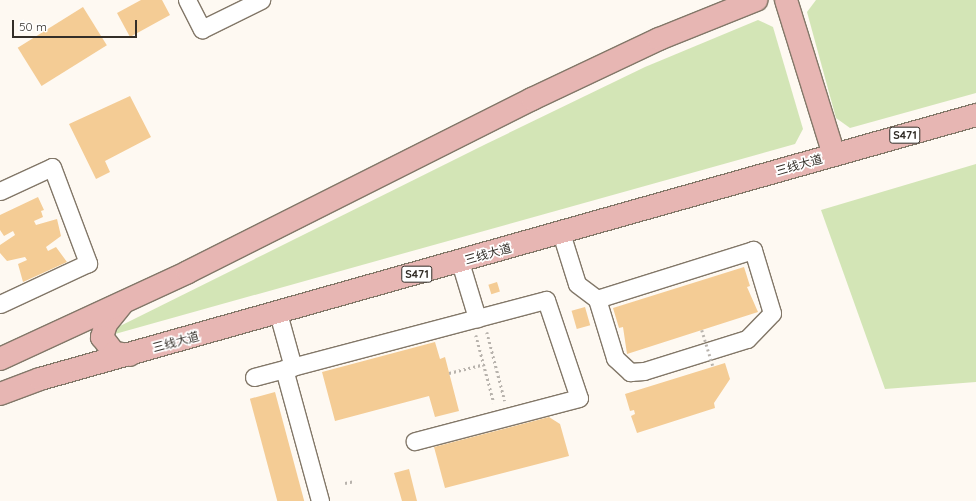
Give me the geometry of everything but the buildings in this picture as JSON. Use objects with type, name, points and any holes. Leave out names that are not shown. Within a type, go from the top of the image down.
[{"type":"main road","points":[[0,359],[123,303],[532,98],[659,39],[756,0]]},
{"type":"main road","points":[[786,0],[834,155]]},
{"type":"main road","name":"三线大道","points":[[0,394],[130,355],[976,115]]},
{"type":"main road","points":[[123,303],[106,324],[102,337],[114,353],[130,355]]},
{"type":"lane","points":[[187,0],[202,29],[261,0]]},
{"type":"lane","points":[[0,191],[52,167],[88,263],[0,304]]},
{"type":"lane","points":[[561,233],[577,284],[597,299],[619,364],[637,373],[747,339],[772,313],[753,250],[597,299]]},
{"type":"lane","points":[[460,262],[477,318]]},
{"type":"lane","points":[[254,377],[546,300],[579,398],[415,441]]},
{"type":"lane","points":[[278,313],[288,368],[320,501]]},
{"type":"path","points":[[477,318],[484,364],[504,418]]},
{"type":"path","points":[[477,318],[504,418]]},
{"type":"path","points":[[702,330],[713,366]]},
{"type":"path","points":[[449,374],[484,364]]},
{"type":"path","points":[[345,483],[355,480]]},
{"type":"green space","points":[[816,0],[976,0],[976,93],[850,128],[836,118],[807,12]]},
{"type":"green space","points":[[758,20],[773,27],[803,129],[795,144],[115,334],[118,327],[486,144],[645,67]]},
{"type":"green space","points":[[976,164],[976,382],[885,389],[821,210]]}]
